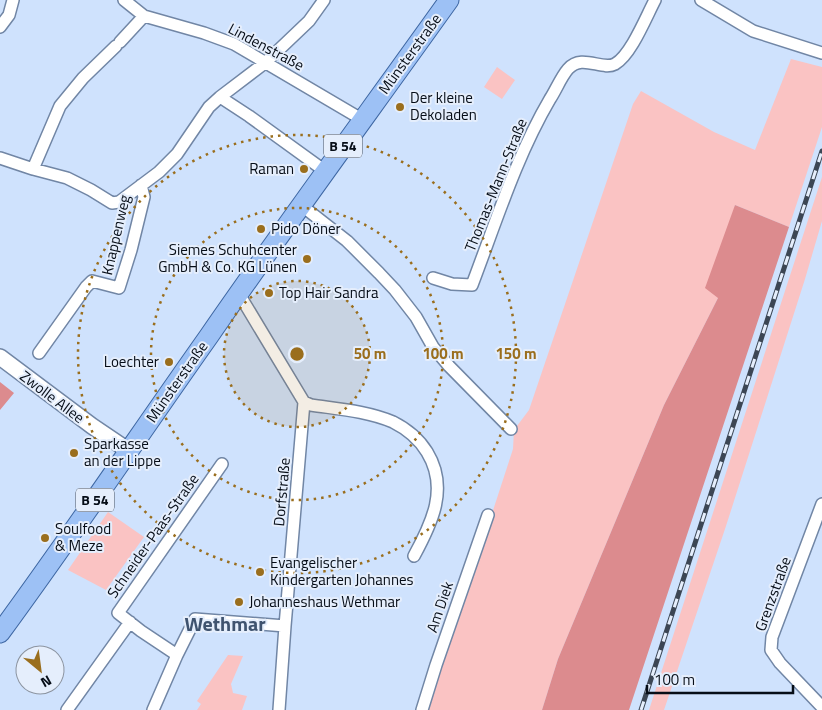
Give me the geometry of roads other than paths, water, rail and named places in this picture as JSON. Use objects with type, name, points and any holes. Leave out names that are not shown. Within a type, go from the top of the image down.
[{"type":"main road","name":"Münsterstraße","points":[[0,633],[66,542],[325,171],[449,0]]},
{"type":"street","points":[[0,27],[9,15],[13,0]]},
{"type":"street","name":"Lindenstraße","points":[[124,0],[144,16],[204,33],[234,44],[363,120]]},
{"type":"street","name":"Knappenweg","points":[[39,353],[92,281],[119,288],[131,250],[144,197],[140,186],[159,172],[177,154],[209,107],[266,62],[309,21],[324,0]]},
{"type":"street","name":"Thomas-Mann-Straße","points":[[433,278],[452,284],[472,285],[515,169],[536,124],[568,68],[579,62],[614,64],[624,56],[633,43],[655,0]]},
{"type":"street","points":[[701,0],[753,31],[822,53]]},
{"type":"street","points":[[32,169],[60,106],[83,78],[144,16]]},
{"type":"street","points":[[220,97],[250,116],[325,171]]},
{"type":"street","points":[[0,158],[67,178],[112,203],[119,202],[140,186]]},
{"type":"street","points":[[301,205],[368,260],[416,317],[433,347],[449,366],[511,429]]},
{"type":"street","points":[[239,294],[304,402],[311,405],[377,417],[391,422],[408,431],[424,447],[435,469],[438,494],[427,532],[414,556]]},
{"type":"street","name":"Zwolle Allee","points":[[0,357],[85,421],[129,451]]},
{"type":"street","name":"Dorfstraße","points":[[280,710],[285,626],[304,402]]},
{"type":"street","name":"Schneider-Paas-Straße","points":[[130,622],[118,613],[222,464]]},
{"type":"street","name":"Grenzstraße","points":[[822,504],[772,636],[771,650],[780,664],[822,707]]},
{"type":"street","name":"Am Diek","points":[[422,710],[488,515]]},
{"type":"street","points":[[153,710],[177,655],[196,619],[285,626]]},
{"type":"street","points":[[67,710],[130,622],[177,655]]},
{"type":"railway","points":[[641,710],[822,151]]},
{"type":"place","name":"Der kleine Dekoladen","points":[[400,107]]},
{"type":"place","name":"Raman","points":[[304,169]]},
{"type":"place","name":"Pido Döner","points":[[261,229]]},
{"type":"place","name":"Siemes Schuhcenter GmbH & Co. KG Lünen","points":[[307,259]]},
{"type":"place","name":"Top Hair Sandra","points":[[269,293]]},
{"type":"place","name":"Loechter","points":[[169,362]]},
{"type":"place","name":"Sparkasse an der Lippe","points":[[74,453]]},
{"type":"place","name":"Soulfood & Meze","points":[[45,538]]},
{"type":"place","name":"Evangelischer Kindergarten Johannes","points":[[260,572]]},
{"type":"place","name":"Johanneshaus Wethmar","points":[[239,602]]},
{"type":"district","name":"Wethmar","points":[[225,624]]}]
